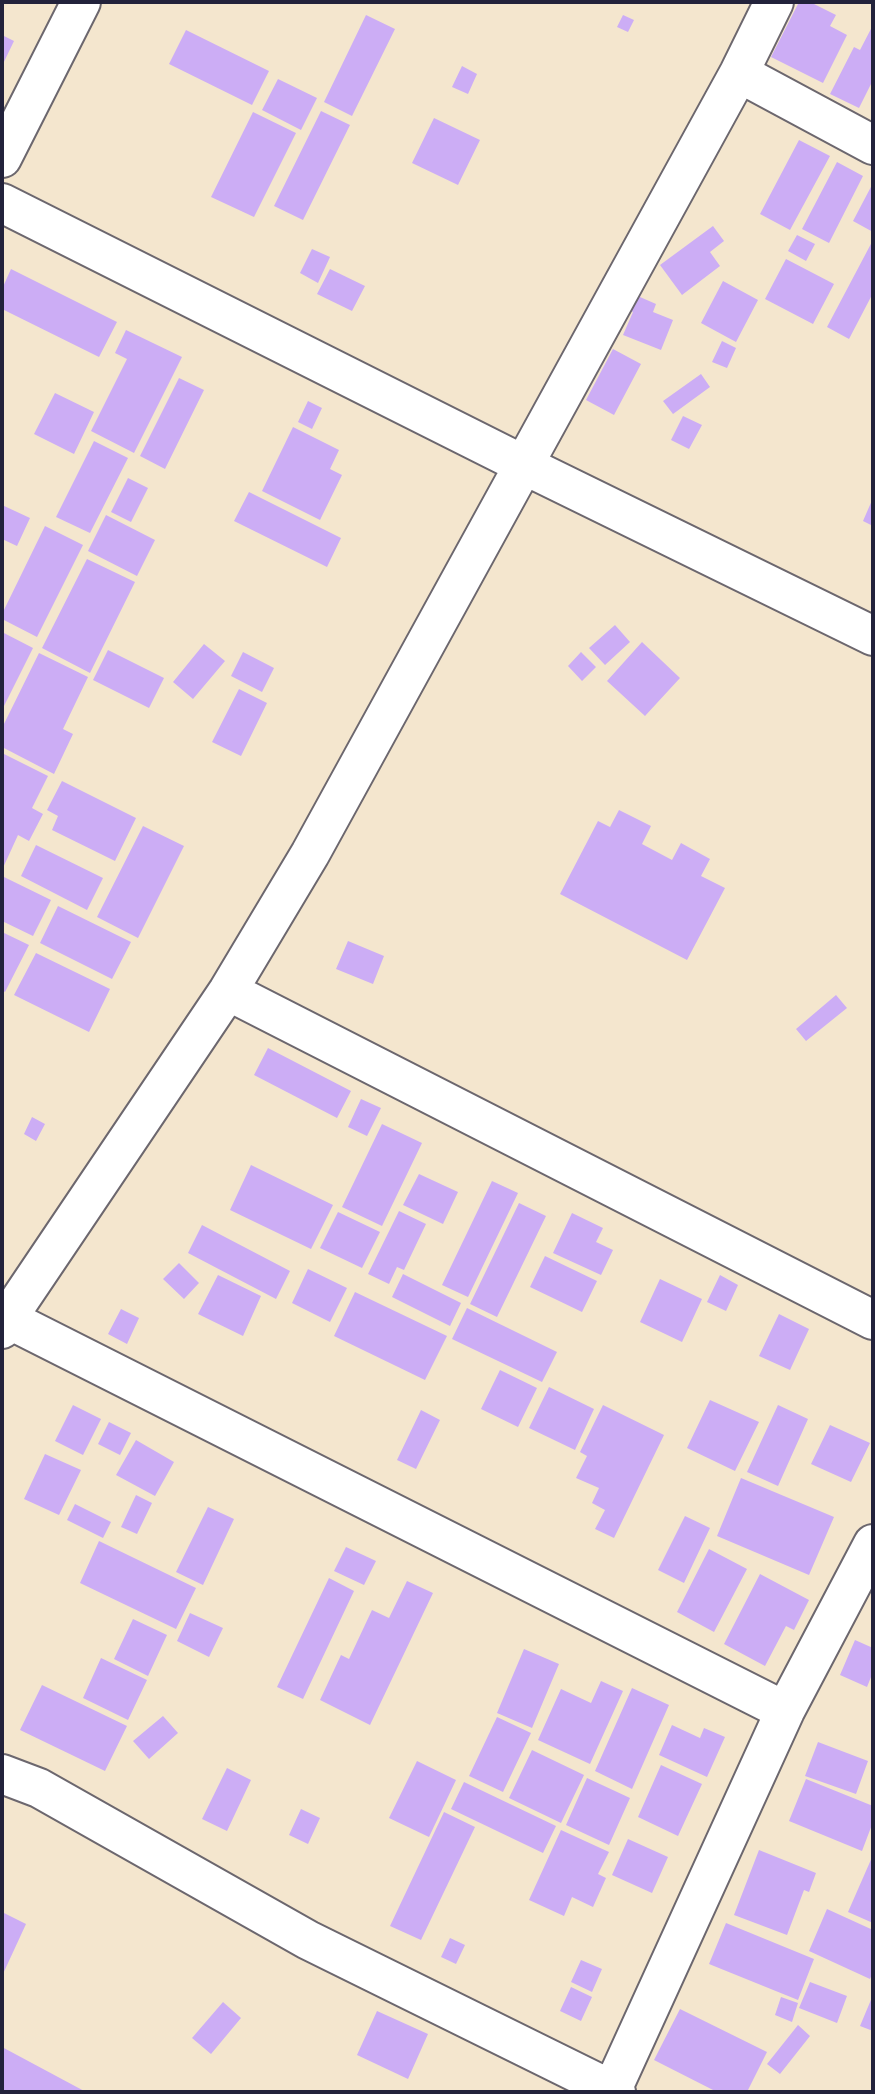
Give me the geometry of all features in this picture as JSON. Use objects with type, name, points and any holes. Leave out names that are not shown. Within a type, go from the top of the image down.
[{"type":"street","points":[[2,158],[81,2]]},
{"type":"street","points":[[774,2],[739,74],[310,854],[228,991],[4,1321],[785,1711]]},
{"type":"street","points":[[739,74],[873,145]]},
{"type":"street","points":[[2,203],[524,465],[873,636]]},
{"type":"street","points":[[228,991],[873,1320]]},
{"type":"street","points":[[2,1774],[38,1788],[308,1940],[613,2092],[785,1711],[873,1544]]},
{"type":"building","points":[[799,2],[810,2],[836,15],[830,26],[847,35],[823,83],[771,57]]},
{"type":"building","points":[[366,15],[395,29],[352,116],[324,102]]},
{"type":"building","points":[[623,15],[634,20],[628,32],[617,27]]},
{"type":"building","points":[[873,25],[873,80],[859,108],[830,94],[854,47],[860,50]]},
{"type":"building","points":[[186,30],[269,71],[252,105],[169,64]]},
{"type":"building","points":[[2,35],[14,41],[2,66]]},
{"type":"building","points":[[462,66],[477,74],[468,94],[452,87]]},
{"type":"building","points":[[278,79],[317,98],[301,130],[262,110]]},
{"type":"building","points":[[321,111],[350,125],[303,220],[274,206]]},
{"type":"building","points":[[253,112],[296,133],[254,217],[211,197]]},
{"type":"building","points":[[434,118],[480,140],[458,185],[412,163]]},
{"type":"building","points":[[799,140],[830,156],[790,230],[760,214]]},
{"type":"building","points":[[837,162],[863,176],[829,243],[802,229]]},
{"type":"building","points":[[873,183],[873,232],[853,221]]},
{"type":"building","points":[[713,226],[724,241],[710,252],[720,266],[682,295],[660,265]]},
{"type":"building","points":[[797,235],[815,244],[806,261],[788,251]]},
{"type":"building","points":[[873,240],[873,293],[849,339],[827,327]]},
{"type":"building","points":[[312,249],[330,257],[318,283],[300,273]]},
{"type":"building","points":[[786,259],[834,284],[813,324],[765,299]]},
{"type":"building","points":[[11,269],[117,322],[99,357],[2,309],[2,289]]},
{"type":"building","points":[[330,269],[365,286],[352,311],[317,294]]},
{"type":"building","points":[[723,281],[758,300],[736,342],[701,323]]},
{"type":"building","points":[[634,288],[642,291],[640,297],[656,304],[653,312],[673,320],[661,350],[623,335],[633,312],[626,309]]},
{"type":"building","points":[[126,330],[182,357],[134,453],[91,431],[127,359],[115,353]]},
{"type":"building","points":[[722,341],[736,348],[727,368],[712,362]]},
{"type":"building","points":[[613,349],[641,364],[614,415],[586,400]]},
{"type":"building","points":[[701,374],[710,387],[673,414],[663,401]]},
{"type":"building","points":[[179,378],[204,390],[165,469],[140,456]]},
{"type":"building","points":[[55,393],[94,412],[74,454],[34,434]]},
{"type":"building","points":[[308,401],[322,408],[312,429],[298,422]]},
{"type":"building","points":[[683,416],[702,425],[689,449],[671,440]]},
{"type":"building","points":[[293,427],[339,450],[330,469],[342,475],[320,520],[262,491]]},
{"type":"building","points":[[94,441],[128,458],[90,533],[56,517]]},
{"type":"building","points":[[128,478],[148,488],[131,522],[111,512]]},
{"type":"building","points":[[249,492],[341,538],[327,567],[234,521]]},
{"type":"building","points":[[873,498],[873,526],[863,521]]},
{"type":"building","points":[[2,505],[30,518],[17,546],[2,539]]},
{"type":"building","points":[[106,515],[155,540],[137,576],[88,551]]},
{"type":"building","points":[[45,526],[83,545],[37,637],[2,619],[2,614]]},
{"type":"building","points":[[87,559],[135,582],[90,673],[42,648]]},
{"type":"building","points":[[615,625],[630,642],[605,665],[589,648]]},
{"type":"building","points":[[2,632],[33,648],[2,710]]},
{"type":"building","points":[[642,642],[680,678],[645,716],[607,681]]},
{"type":"building","points":[[204,644],[225,661],[193,699],[173,682]]},
{"type":"building","points":[[108,650],[164,678],[149,708],[93,680]]},
{"type":"building","points":[[243,652],[274,668],[262,692],[231,676]]},
{"type":"building","points":[[581,652],[596,667],[582,681],[568,666]]},
{"type":"building","points":[[39,653],[88,677],[63,729],[73,734],[54,774],[2,747],[2,728]]},
{"type":"building","points":[[239,689],[267,703],[241,756],[212,742]]},
{"type":"building","points":[[2,753],[48,776],[32,808],[43,814],[29,841],[18,835],[2,870]]},
{"type":"building","points":[[62,781],[136,818],[115,861],[52,830],[58,816],[47,810]]},
{"type":"building","points":[[619,810],[651,826],[642,844],[672,860],[681,843],[710,859],[701,876],[725,888],[687,960],[560,894],[598,821],[610,827]]},
{"type":"building","points":[[143,826],[184,846],[138,938],[97,917]]},
{"type":"building","points":[[36,845],[103,878],[87,910],[21,876]]},
{"type":"building","points":[[4,877],[51,900],[33,936],[2,921]]},
{"type":"building","points":[[58,906],[131,942],[112,979],[40,943]]},
{"type":"building","points":[[2,932],[29,945],[5,992],[2,990]]},
{"type":"building","points":[[348,941],[384,956],[373,984],[336,969]]},
{"type":"building","points":[[36,953],[110,989],[89,1032],[14,995]]},
{"type":"building","points":[[836,995],[847,1008],[806,1041],[796,1029]]},
{"type":"building","points":[[268,1048],[351,1091],[337,1118],[254,1075]]},
{"type":"building","points":[[361,1099],[381,1108],[367,1136],[348,1127]]},
{"type":"building","points":[[32,1117],[45,1124],[36,1141],[24,1134]]},
{"type":"building","points":[[382,1124],[422,1143],[382,1226],[342,1207]]},
{"type":"building","points":[[251,1165],[333,1205],[311,1249],[230,1210]]},
{"type":"building","points":[[419,1174],[458,1192],[443,1224],[403,1205]]},
{"type":"building","points":[[492,1181],[518,1193],[468,1297],[442,1285]]},
{"type":"building","points":[[519,1203],[546,1216],[497,1317],[470,1304]]},
{"type":"building","points":[[399,1211],[426,1224],[404,1270],[397,1267],[389,1284],[368,1274]]},
{"type":"building","points":[[338,1212],[380,1232],[362,1268],[320,1248]]},
{"type":"building","points":[[572,1213],[603,1228],[596,1242],[613,1250],[601,1275],[553,1253]]},
{"type":"building","points":[[202,1225],[290,1271],[276,1299],[188,1253]]},
{"type":"building","points":[[545,1256],[597,1281],[582,1312],[530,1287]]},
{"type":"building","points":[[179,1263],[199,1283],[184,1299],[163,1279]]},
{"type":"building","points":[[308,1269],[347,1288],[330,1322],[292,1303]]},
{"type":"building","points":[[403,1274],[461,1303],[450,1326],[392,1297]]},
{"type":"building","points":[[218,1275],[261,1296],[243,1336],[198,1314]]},
{"type":"building","points":[[720,1275],[738,1285],[726,1311],[707,1302]]},
{"type":"building","points":[[660,1279],[702,1299],[682,1342],[640,1322]]},
{"type":"building","points":[[355,1292],[447,1336],[425,1380],[334,1336]]},
{"type":"building","points":[[467,1308],[557,1352],[542,1382],[452,1339]]},
{"type":"building","points":[[121,1309],[139,1318],[127,1344],[108,1334]]},
{"type":"building","points":[[779,1314],[809,1329],[790,1370],[759,1356]]},
{"type":"building","points":[[500,1370],[537,1388],[518,1427],[481,1409]]},
{"type":"building","points":[[549,1387],[594,1409],[575,1450],[529,1428]]},
{"type":"building","points":[[710,1400],[759,1422],[735,1471],[687,1448]]},
{"type":"building","points":[[73,1405],[101,1419],[83,1455],[55,1441]]},
{"type":"building","points":[[603,1405],[664,1435],[614,1538],[595,1529],[605,1510],[592,1503],[599,1488],[576,1478],[587,1456],[580,1452]]},
{"type":"building","points":[[778,1405],[808,1419],[778,1486],[747,1472]]},
{"type":"building","points":[[421,1410],[440,1420],[416,1469],[397,1460]]},
{"type":"building","points":[[109,1422],[131,1433],[120,1455],[98,1444]]},
{"type":"building","points":[[830,1425],[870,1443],[851,1482],[811,1464]]},
{"type":"building","points":[[136,1440],[174,1462],[155,1496],[116,1475]]},
{"type":"building","points":[[45,1454],[81,1470],[59,1515],[24,1499]]},
{"type":"building","points":[[741,1478],[834,1517],[809,1575],[717,1536]]},
{"type":"building","points":[[136,1495],[152,1503],[137,1534],[121,1527]]},
{"type":"building","points":[[75,1504],[111,1522],[103,1538],[67,1520]]},
{"type":"building","points":[[208,1507],[234,1519],[203,1585],[176,1572]]},
{"type":"building","points":[[685,1516],[710,1528],[684,1583],[658,1570]]},
{"type":"building","points":[[99,1541],[196,1588],[176,1629],[80,1583]]},
{"type":"building","points":[[346,1547],[376,1561],[364,1585],[334,1571]]},
{"type":"building","points":[[709,1549],[747,1569],[714,1632],[677,1612]]},
{"type":"building","points":[[760,1574],[809,1600],[794,1630],[786,1626],[765,1666],[724,1644]]},
{"type":"building","points":[[329,1578],[354,1591],[303,1699],[277,1687]]},
{"type":"building","points":[[407,1581],[433,1593],[370,1725],[320,1700],[341,1655],[349,1659],[372,1610],[389,1618]]},
{"type":"building","points":[[190,1613],[223,1628],[209,1657],[177,1641]]},
{"type":"building","points":[[133,1619],[167,1635],[148,1676],[114,1659]]},
{"type":"building","points":[[855,1640],[873,1648],[873,1672],[867,1687],[840,1675]]},
{"type":"building","points":[[524,1649],[559,1664],[532,1728],[497,1713]]},
{"type":"building","points":[[101,1658],[147,1680],[128,1720],[83,1698]]},
{"type":"building","points":[[601,1681],[623,1691],[590,1764],[538,1740],[561,1689],[591,1703]]},
{"type":"building","points":[[42,1685],[127,1726],[105,1771],[20,1730]]},
{"type":"building","points":[[632,1688],[669,1705],[632,1789],[595,1771]]},
{"type":"building","points":[[163,1716],[178,1733],[149,1759],[133,1741]]},
{"type":"building","points":[[497,1717],[531,1733],[503,1792],[469,1776]]},
{"type":"building","points":[[672,1725],[700,1738],[704,1728],[725,1737],[707,1777],[659,1755]]},
{"type":"building","points":[[818,1742],[868,1761],[856,1794],[805,1776]]},
{"type":"building","points":[[532,1750],[584,1775],[561,1823],[509,1798]]},
{"type":"building","points":[[417,1761],[456,1780],[429,1837],[389,1818]]},
{"type":"building","points":[[661,1765],[702,1784],[678,1836],[638,1817]]},
{"type":"building","points":[[227,1768],[251,1780],[227,1831],[202,1819]]},
{"type":"building","points":[[587,1778],[630,1798],[609,1845],[566,1825]]},
{"type":"building","points":[[806,1779],[873,1806],[873,1822],[862,1851],[789,1821]]},
{"type":"building","points":[[464,1782],[556,1826],[543,1853],[451,1809]]},
{"type":"building","points":[[301,1809],[320,1818],[308,1844],[289,1835]]},
{"type":"building","points":[[444,1812],[475,1827],[421,1940],[390,1926]]},
{"type":"building","points":[[561,1830],[609,1852],[598,1874],[606,1878],[593,1907],[572,1897],[564,1916],[529,1900]]},
{"type":"building","points":[[628,1839],[668,1857],[652,1893],[612,1875]]},
{"type":"building","points":[[759,1850],[816,1873],[809,1892],[804,1890],[787,1935],[734,1915]]},
{"type":"building","points":[[873,1855],[873,1923],[848,1912]]},
{"type":"building","points":[[827,1909],[873,1930],[873,1972],[870,1979],[809,1951]]},
{"type":"building","points":[[2,1912],[26,1924],[2,1976]]},
{"type":"building","points":[[726,1923],[814,1959],[798,2000],[709,1964]]},
{"type":"building","points":[[450,1938],[465,1945],[456,1964],[441,1957]]},
{"type":"building","points":[[581,1960],[602,1969],[592,1992],[571,1982]]},
{"type":"building","points":[[810,1982],[847,1996],[837,2023],[799,2008]]},
{"type":"building","points":[[571,1987],[592,1997],[581,2021],[560,2011]]},
{"type":"building","points":[[873,1995],[873,2031],[860,2026]]},
{"type":"building","points":[[781,1997],[798,2003],[792,2022],[775,2015]]},
{"type":"building","points":[[223,2002],[241,2018],[211,2054],[192,2038]]},
{"type":"building","points":[[680,2009],[767,2052],[747,2092],[717,2092],[654,2060]]},
{"type":"building","points":[[377,2011],[428,2034],[408,2079],[357,2055]]},
{"type":"building","points":[[798,2025],[810,2036],[780,2074],[767,2064]]},
{"type":"building","points":[[2,2047],[86,2092],[2,2092]]}]
